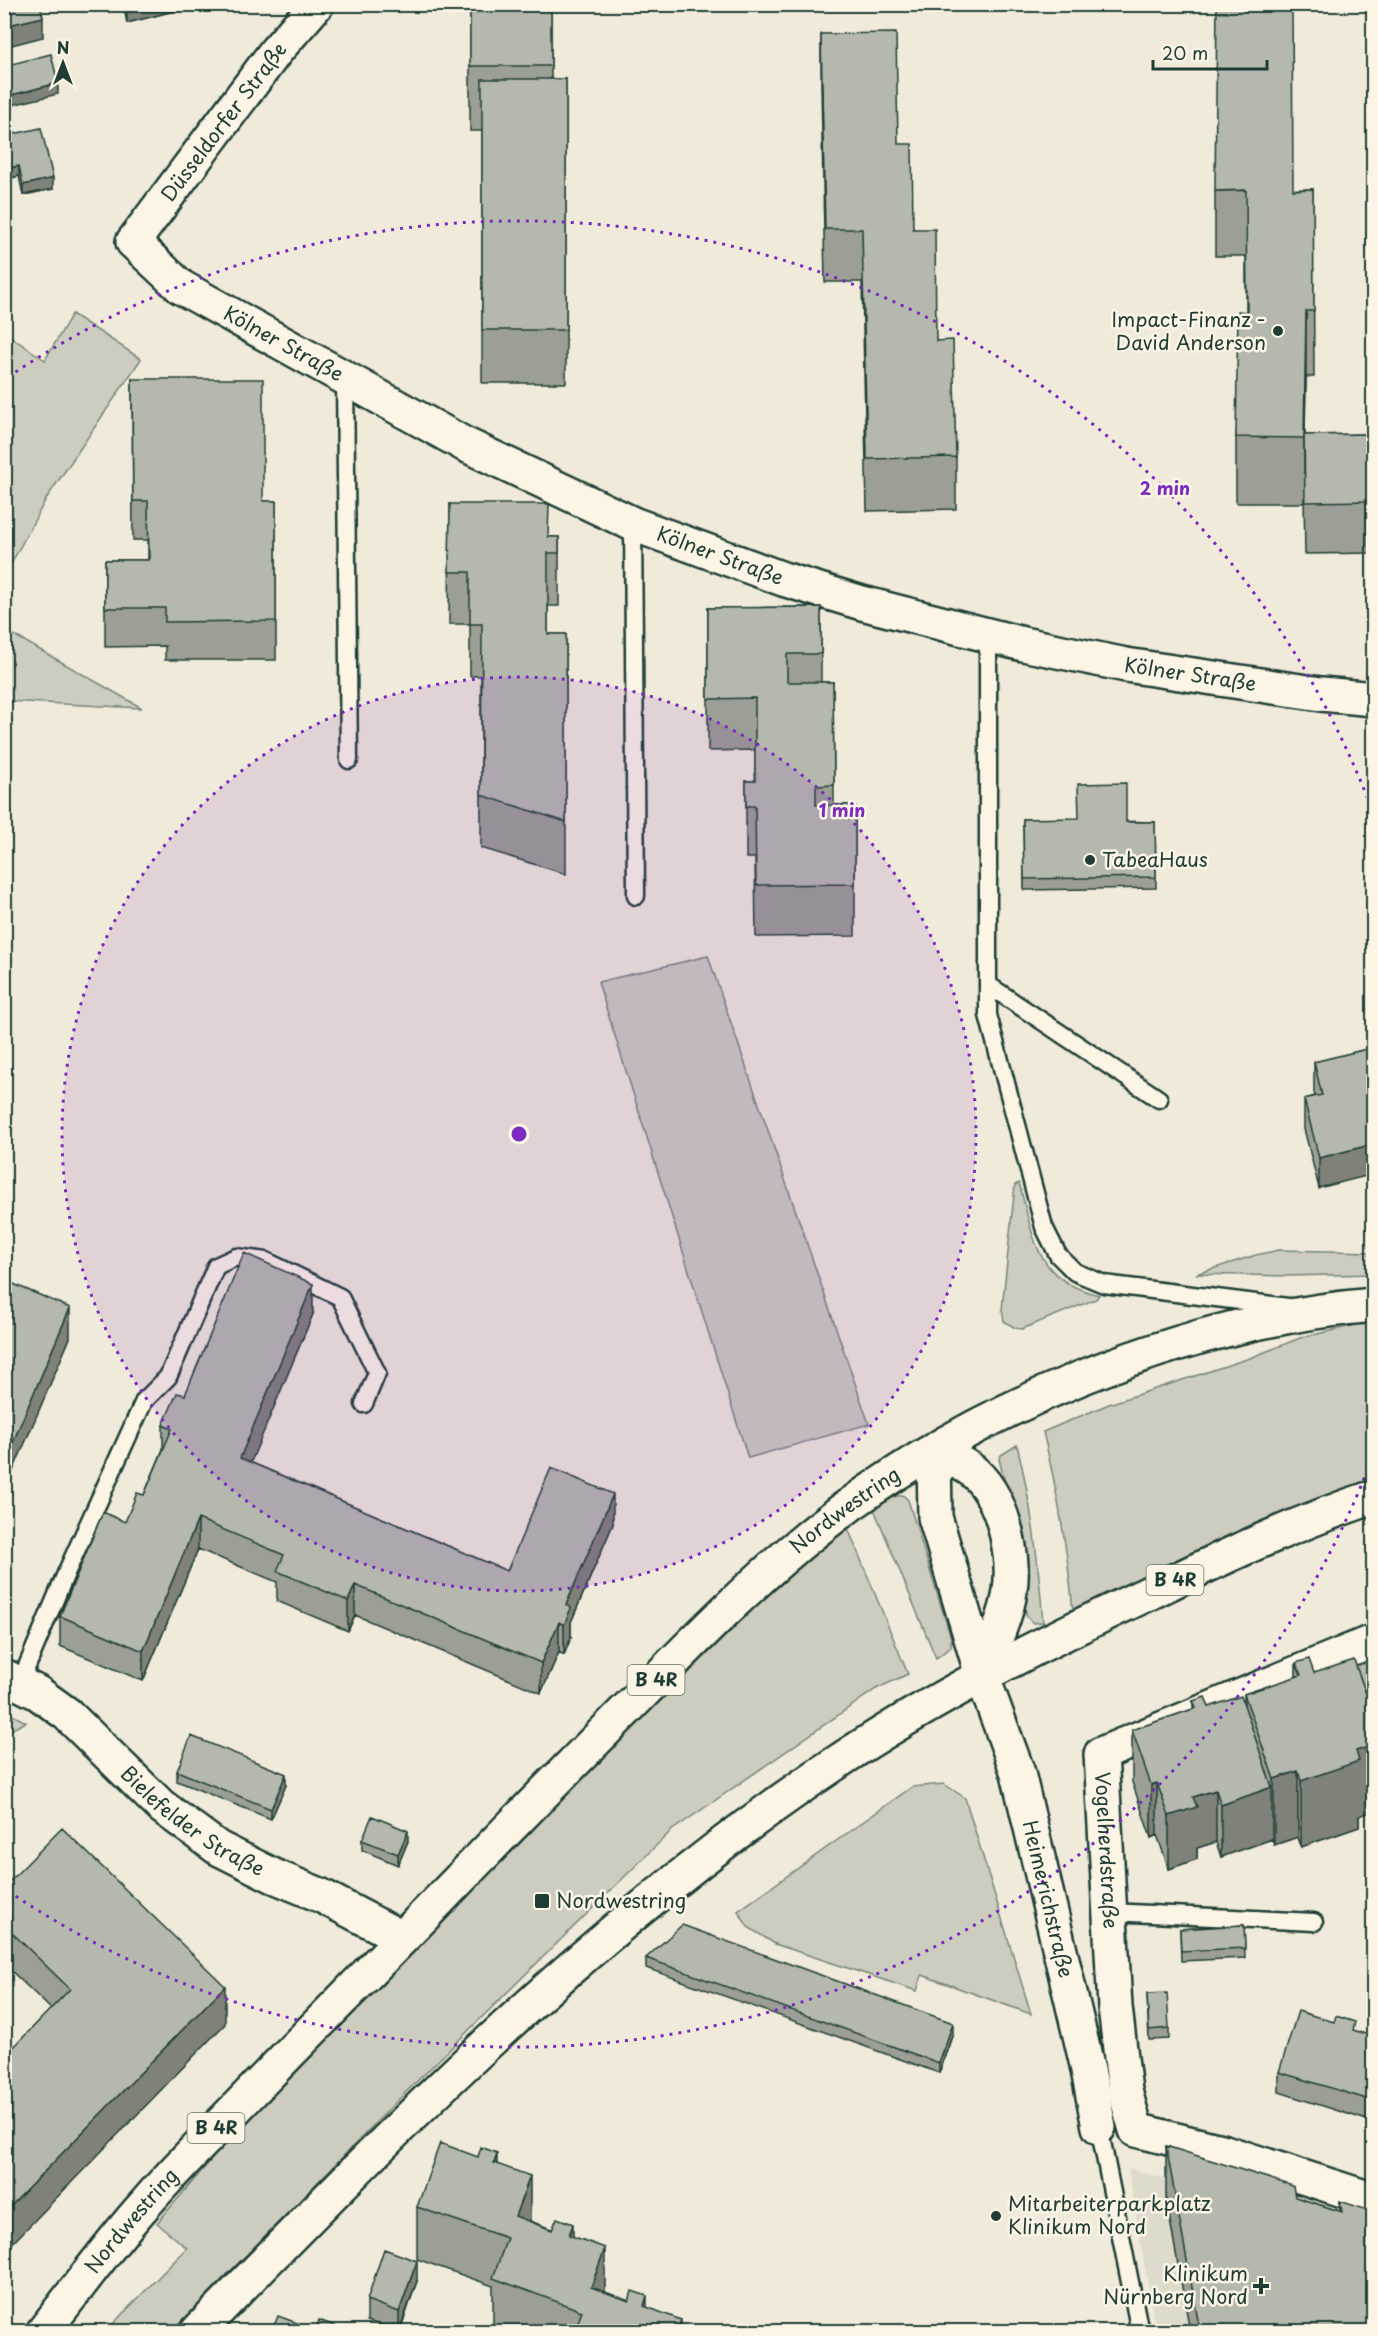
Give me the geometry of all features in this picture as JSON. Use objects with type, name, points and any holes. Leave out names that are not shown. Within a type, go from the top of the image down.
[{"type":"main road","name":"Düsseldorfer Straße","points":[[133,242],[276,51],[317,4]]},
{"type":"main road","name":"Kölner Straße","points":[[133,242],[181,287],[464,444],[633,524],[783,579],[862,603],[1023,644],[1126,665],[1321,694],[1374,699]]},
{"type":"main road","name":"Nordwestring","points":[[43,2331],[114,2241],[174,2171],[714,1620],[819,1528],[934,1451],[1037,1397],[1172,1345],[1320,1311],[1374,1305]]},
{"type":"main road","points":[[934,1451],[973,1471],[989,1488],[1001,1511],[1006,1531],[1010,1590],[1007,1606],[982,1675]]},
{"type":"main road","name":"Heimerichstraße","points":[[934,1451],[935,1517],[982,1675],[1018,1773],[1088,2066],[1099,2127]]},
{"type":"main road","name":"B 4R","points":[[197,2331],[428,2097],[520,2012],[616,1926],[784,1798],[871,1740],[982,1675],[1074,1628],[1205,1566],[1324,1515],[1374,1497]]},
{"type":"main road","name":"Vogelherdstraße","points":[[1374,1641],[1101,1754],[1115,2007],[1125,2091],[1136,2130],[1225,2152],[1374,2200]]},
{"type":"main road","name":"Bielefelder Straße","points":[[12,1679],[67,1714],[161,1806],[201,1837],[245,1862],[320,1895],[402,1938]]},
{"type":"lane","points":[[345,378],[349,760]]},
{"type":"lane","points":[[633,524],[636,896]]},
{"type":"lane","points":[[988,634],[988,1015],[1044,1227],[1058,1255],[1075,1272],[1104,1284],[1320,1311]]},
{"type":"lane","points":[[988,985],[1159,1099]]},
{"type":"lane","points":[[12,1679],[67,1571],[144,1401],[168,1377],[216,1266],[236,1257],[266,1261],[340,1297],[376,1373],[364,1404]]},
{"type":"lane","points":[[1110,1912],[1314,1922]]},
{"type":"lane","points":[[1099,2127],[1140,2331]]},
{"type":"shaded area","points":[[72,314],[141,359],[46,499],[5,575],[5,333],[45,360]]},
{"type":"shaded area","points":[[5,630],[142,708],[5,701]]},
{"type":"shaded area","points":[[708,956],[869,1424],[748,1458],[598,982]]},
{"type":"shaded area","points":[[1019,1183],[1034,1238],[1050,1268],[1062,1279],[1078,1288],[1099,1295],[1096,1299],[1022,1329],[1015,1328],[1004,1321],[1002,1309],[1015,1185]]},
{"type":"shaded area","points":[[1279,1250],[1373,1252],[1373,1274],[1288,1276],[1196,1274]]},
{"type":"shaded area","points":[[1373,1321],[1373,1479],[1259,1525],[1073,1610],[1061,1520],[1043,1432],[1109,1404],[1250,1358],[1300,1338]]},
{"type":"shaded area","points":[[1017,1445],[1034,1533],[1043,1622],[1033,1623],[1027,1617],[1012,1511],[999,1459],[1001,1455]]},
{"type":"shaded area","points":[[903,1495],[908,1500],[951,1638],[951,1647],[936,1658],[874,1509],[893,1497]]},
{"type":"shaded area","points":[[847,1526],[908,1674],[876,1689],[671,1831],[398,2100],[172,2331],[105,2332],[187,2248],[157,2223],[235,2132],[718,1641],[760,1600]]},
{"type":"shaded area","points":[[5,1711],[26,1722],[5,1733]]},
{"type":"shaded area","points":[[944,1784],[965,1798],[1031,2014],[922,1975],[917,1991],[775,1944],[748,1927],[738,1911],[912,1787]]},
{"type":"shaded area","name":"Klinikum Nürnberg Nord","points":[[1128,2168],[1308,2220],[1373,2331],[1156,2331]]},
{"type":"building","points":[[4,4],[40,4],[43,17],[4,26]]},
{"type":"building","points":[[470,4],[551,4],[551,66],[470,66]]},
{"type":"building","points":[[1217,4],[1292,4],[1293,190],[1313,189],[1314,311],[1306,311],[1304,438],[1236,437],[1238,311],[1247,312],[1246,190],[1215,191]]},
{"type":"building","points":[[896,33],[898,144],[912,144],[913,229],[935,229],[936,341],[953,340],[956,457],[867,459],[862,229],[825,229],[821,34]]},
{"type":"building","points":[[51,54],[58,83],[4,97],[4,66]]},
{"type":"building","points":[[482,79],[566,79],[566,330],[482,330]]},
{"type":"building","points":[[41,128],[53,178],[23,185],[19,166],[4,169],[4,136]]},
{"type":"building","points":[[1371,338],[1374,338],[1374,353],[1371,353]]},
{"type":"building","points":[[132,379],[263,379],[263,501],[276,501],[276,621],[165,622],[165,608],[105,608],[105,560],[149,560],[148,501],[133,501]]},
{"type":"building","points":[[1374,434],[1374,501],[1305,502],[1304,435]]},
{"type":"building","points":[[450,504],[549,504],[548,537],[559,537],[559,553],[548,553],[548,634],[566,634],[566,822],[481,795],[482,624],[470,624],[470,572],[449,572]]},
{"type":"building","points":[[821,607],[821,654],[787,654],[787,682],[833,682],[834,785],[816,786],[816,805],[855,805],[855,884],[756,885],[755,806],[746,806],[746,781],[755,781],[755,698],[708,699],[708,608]]},
{"type":"building","name":"TabeaHaus","points":[[1126,783],[1126,822],[1155,822],[1156,877],[1024,879],[1023,819],[1079,818],[1078,784]]},
{"type":"building","points":[[1371,1048],[1374,1056],[1374,1144],[1319,1158],[1304,1099],[1322,1095],[1314,1062]]},
{"type":"building","points":[[244,1253],[313,1284],[240,1458],[507,1571],[551,1468],[613,1494],[566,1605],[571,1608],[564,1625],[559,1622],[541,1663],[355,1585],[348,1601],[277,1571],[284,1555],[198,1519],[143,1651],[60,1616],[103,1512],[125,1522],[137,1493],[144,1495],[172,1429],[163,1425],[177,1393],[185,1395]]},
{"type":"building","points":[[4,1280],[70,1308],[4,1463]]},
{"type":"building","points":[[1309,1659],[1314,1673],[1354,1660],[1374,1716],[1374,1745],[1356,1751],[1359,1761],[1301,1781],[1298,1771],[1274,1779],[1244,1694],[1301,1675],[1296,1663]]},
{"type":"building","points":[[1374,1660],[1374,1716],[1356,1666]]},
{"type":"building","points":[[1241,1696],[1272,1787],[1221,1805],[1216,1790],[1193,1797],[1197,1807],[1169,1816],[1157,1783],[1151,1785],[1132,1730],[1196,1708],[1193,1701],[1205,1697],[1209,1707]]},
{"type":"building","points":[[191,1736],[286,1774],[271,1809],[177,1771]]},
{"type":"building","points":[[372,1816],[408,1831],[398,1854],[362,1840]]},
{"type":"building","points":[[62,1828],[225,1986],[4,2213],[4,2057],[70,1989],[4,1925],[4,1887]]},
{"type":"building","points":[[682,1925],[953,2023],[939,2063],[646,1958]]},
{"type":"building","points":[[1244,1925],[1245,1948],[1181,1951],[1180,1929]]},
{"type":"building","points":[[1167,1993],[1169,2028],[1149,2030],[1147,1994]]},
{"type":"building","points":[[1298,2011],[1334,2022],[1336,2016],[1355,2022],[1353,2030],[1374,2037],[1374,2088],[1370,2100],[1279,2072]]},
{"type":"building","points":[[440,2143],[478,2157],[481,2147],[497,2153],[494,2163],[530,2176],[515,2216],[552,2230],[557,2218],[573,2224],[569,2235],[605,2248],[591,2287],[629,2301],[632,2291],[647,2296],[644,2306],[681,2320],[677,2331],[575,2331],[582,2311],[493,2278],[507,2238],[417,2207]]},
{"type":"building","name":"Klinikum Nürnberg Nord","points":[[1166,2146],[1293,2186],[1295,2197],[1342,2212],[1340,2201],[1374,2212],[1374,2331],[1200,2331]]},
{"type":"building","points":[[384,2249],[417,2261],[399,2312],[367,2300]]},
{"type":"building","points":[[278,2316],[316,2330],[319,2320],[335,2326],[333,2331],[272,2331]]},
{"type":"place","name":"Impact-Finanz - David Anderson","points":[[1278,331]]},
{"type":"place","name":"TabeaHaus","points":[[1090,860]]},
{"type":"place","name":"Nordwestring","points":[[542,1901]]},
{"type":"place","name":"Mitarbeiterparkplatz Klinikum Nord","points":[[996,2216]]},
{"type":"place","name":"Klinikum Nürnberg Nord","points":[[1261,2286]]}]
